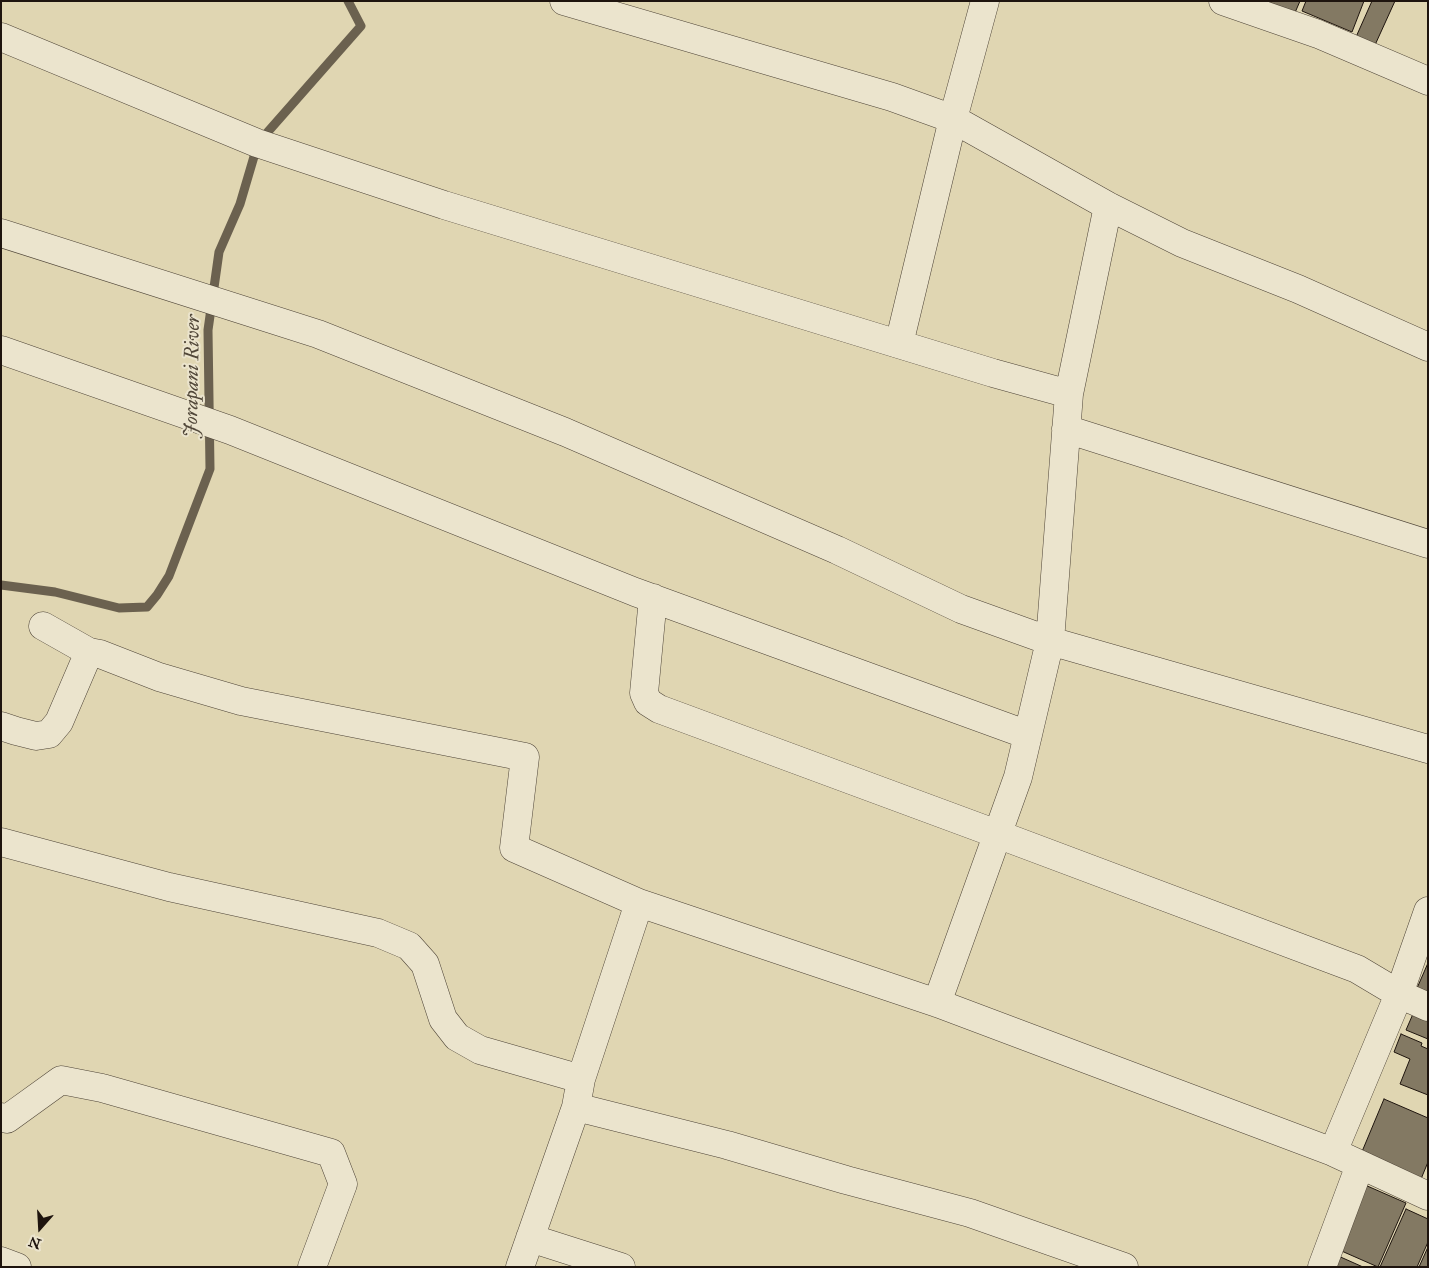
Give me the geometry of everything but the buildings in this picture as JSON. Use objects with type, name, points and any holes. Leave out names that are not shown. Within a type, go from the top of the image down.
[{"type":"street","points":[[564,1],[892,97],[953,119],[1108,206],[1182,243],[1298,289],[1428,347]]},
{"type":"street","points":[[898,344],[953,119],[985,1]]},
{"type":"street","points":[[1223,1],[1318,34],[1428,81]]},
{"type":"street","points":[[1,37],[257,143],[444,205],[993,373],[1069,394]]},
{"type":"street","points":[[937,1003],[1018,777],[1050,641],[1069,394],[1108,206]]},
{"type":"street","points":[[1,233],[318,334],[565,432],[837,550],[961,609],[1050,641],[1428,749]]},
{"type":"street","points":[[1,350],[230,430],[653,598],[1028,735]]},
{"type":"street","points":[[1066,429],[1428,544]]},
{"type":"street","points":[[653,598],[644,693],[648,702],[659,709],[1358,969],[1400,994],[1428,1007]]},
{"type":"street","points":[[43,626],[89,652],[100,654],[159,677],[241,701],[525,757],[514,848],[639,903],[937,1003],[1333,1152],[1428,1196]]},
{"type":"street","points":[[1,726],[36,736],[49,734],[59,722],[89,652]]},
{"type":"street","points":[[1,842],[169,887],[378,933],[409,946],[425,964],[443,1019],[457,1037],[480,1050],[581,1078]]},
{"type":"street","points":[[520,1267],[576,1107],[581,1078],[639,903]]},
{"type":"street","points":[[1333,1152],[1400,994],[1428,911]]},
{"type":"street","points":[[1,1117],[7,1119],[61,1080],[102,1088],[331,1153],[343,1184],[312,1267]]},
{"type":"street","points":[[576,1107],[727,1145],[846,1180],[970,1213],[1124,1267]]},
{"type":"street","points":[[1322,1267],[1360,1165]]},
{"type":"street","points":[[530,1238],[621,1267]]},
{"type":"street","points":[[1,1261],[17,1267]]},
{"type":"waterway","name":"Jorapani River","points":[[1,585],[55,592],[119,608],[147,607],[169,576],[210,469],[208,330],[219,252],[240,204],[258,143],[361,26],[348,1]]}]
